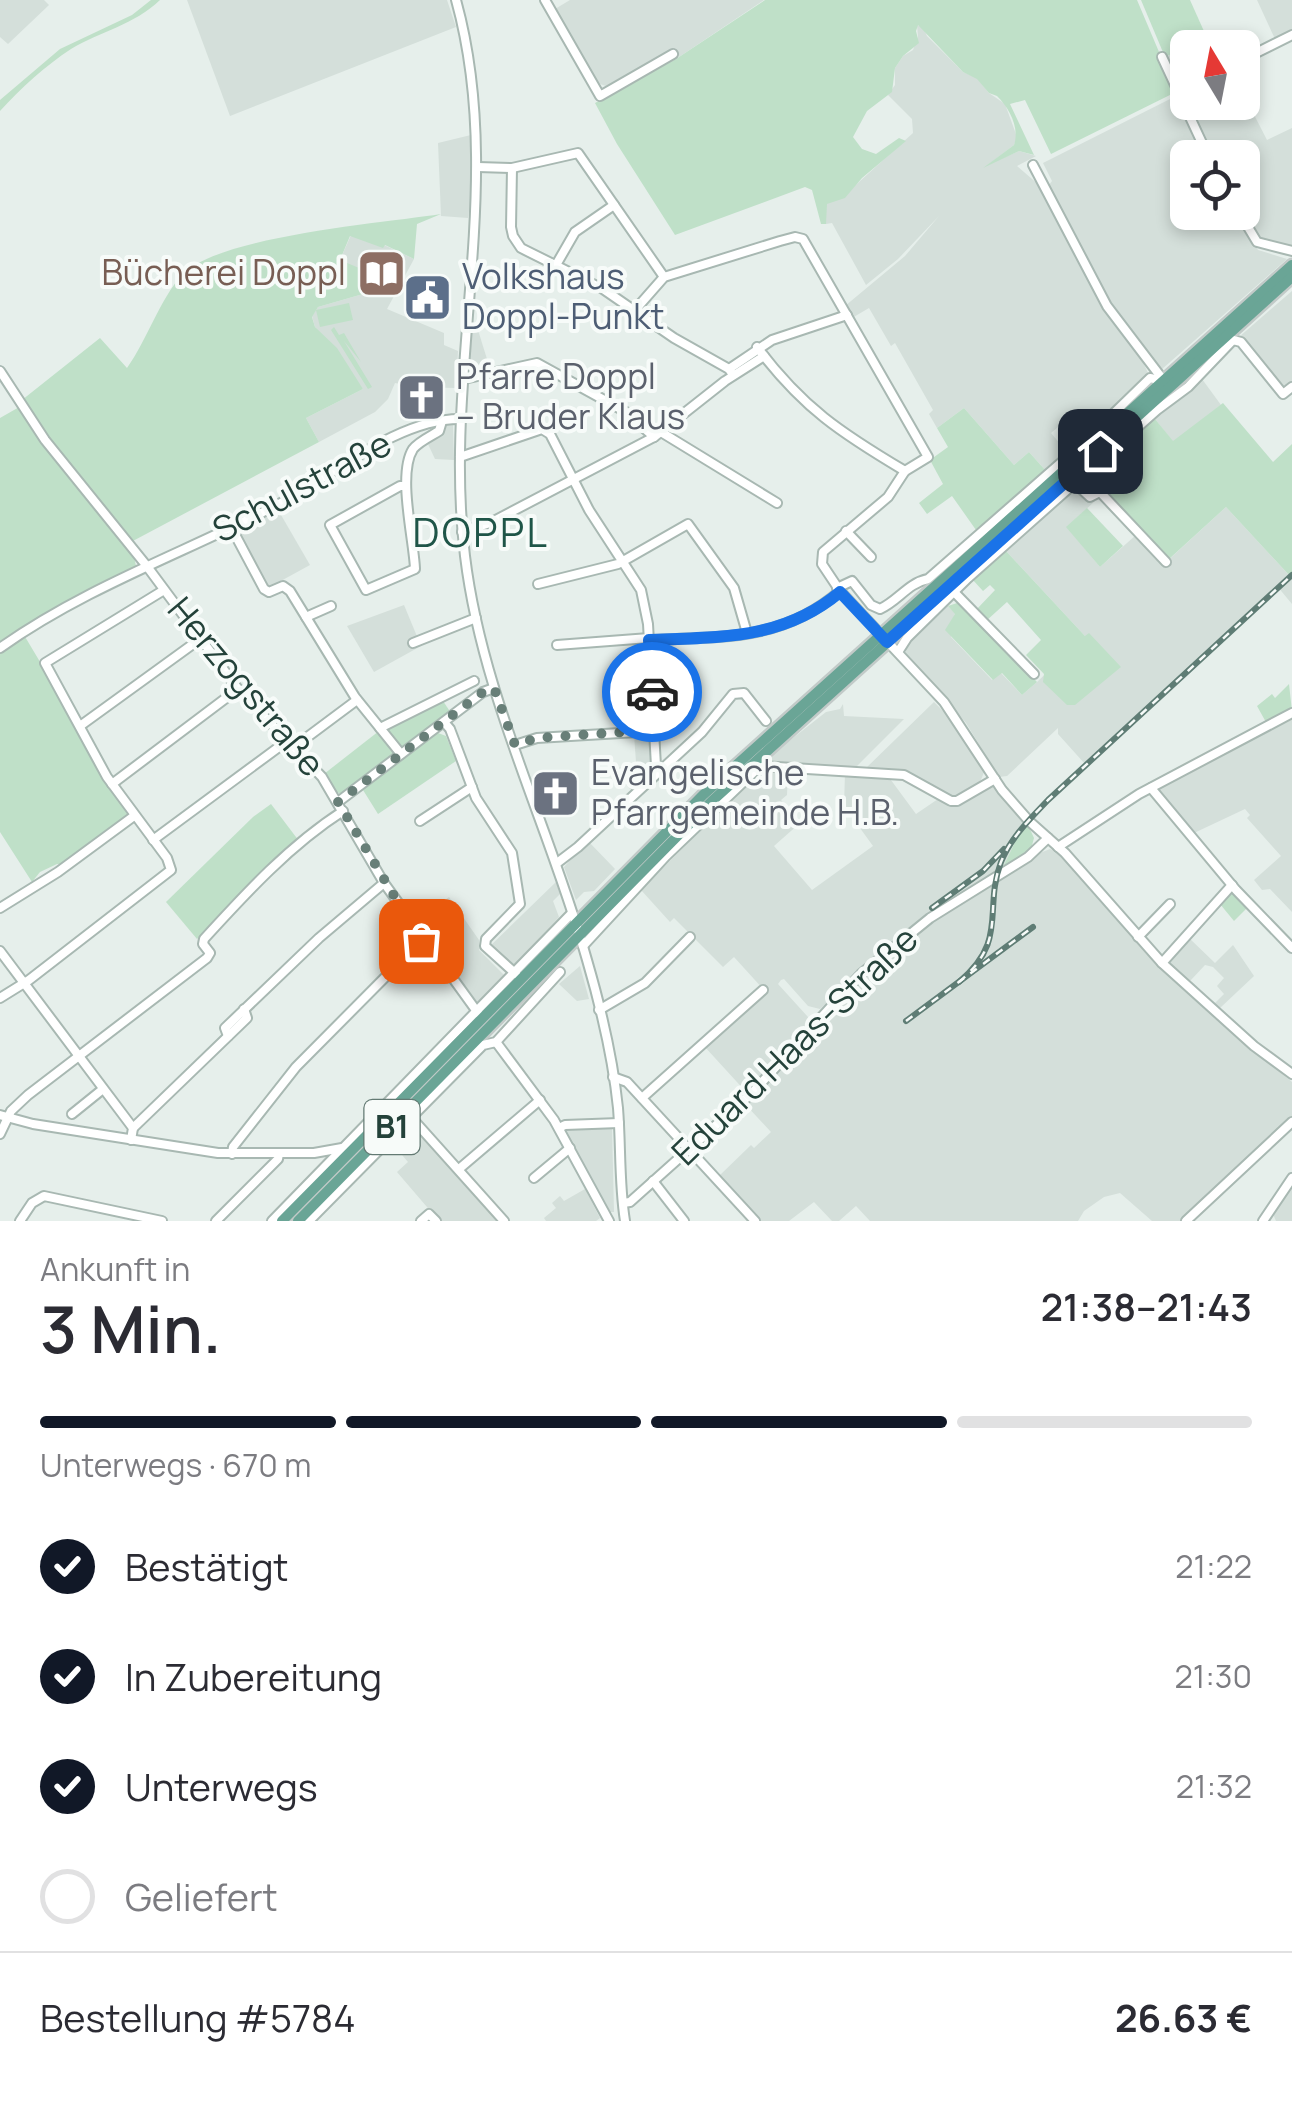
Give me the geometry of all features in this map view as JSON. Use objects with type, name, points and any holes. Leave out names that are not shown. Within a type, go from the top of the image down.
[{"type":"main road","name":"B1","points":[[1170,388],[1292,265]]},
{"type":"main road","name":"B1","points":[[282,1221],[414,1088],[883,638],[1292,277]]},
{"type":"main road","name":"B1","points":[[298,1221],[409,1115],[578,929],[621,892],[753,761]]},
{"type":"main road","points":[[342,1148],[354,1143],[414,1088]]},
{"type":"street","points":[[456,0],[472,74],[478,167],[461,419],[462,532],[476,618],[494,688],[557,863],[599,1010],[614,1077],[624,1218],[609,1221],[559,1128],[496,1042]]},
{"type":"street","points":[[545,0],[600,96],[673,54]]},
{"type":"street","points":[[1260,51],[1292,34]]},
{"type":"street","points":[[1162,57],[1170,70]]},
{"type":"street","points":[[478,167],[512,168],[578,154],[664,277]]},
{"type":"street","points":[[1033,165],[1107,306],[1170,388]]},
{"type":"street","points":[[512,168],[513,236],[522,248],[603,289],[731,372]]},
{"type":"street","points":[[556,265],[574,232],[614,204]]},
{"type":"street","points":[[1250,230],[1257,242],[1292,251]]},
{"type":"street","points":[[634,310],[664,277],[800,237],[806,242],[928,457],[905,471],[888,497],[826,547],[821,560],[839,590],[956,718],[994,779],[1028,820],[1058,847],[1162,963],[1254,1046],[1292,1074]]},
{"type":"street","points":[[462,532],[490,523],[658,435],[731,372],[780,337],[847,315]]},
{"type":"street","points":[[898,652],[907,638],[1075,484],[1170,388],[1233,340],[1238,340],[1283,394],[1292,387]]},
{"type":"street","points":[[760,352],[812,411],[905,471]]},
{"type":"street","points":[[464,380],[537,362],[777,504]]},
{"type":"street","name":"Herzogstraße","points":[[0,371],[45,440],[146,565],[238,690],[322,777],[384,883],[478,1013]]},
{"type":"street","points":[[557,644],[747,633],[795,622],[852,581],[880,609],[915,582],[928,578],[1001,516],[1150,378],[1170,388]]},
{"type":"street","name":"Schulstraße","points":[[0,648],[54,612],[304,490],[372,446],[442,421],[461,419]]},
{"type":"street","points":[[406,486],[330,525],[366,590],[414,569],[406,486],[413,449],[439,431],[442,421]]},
{"type":"street","points":[[460,457],[544,429],[550,434],[572,480],[641,590],[649,639],[656,766],[660,770]]},
{"type":"street","points":[[1084,475],[1166,562]]},
{"type":"street","points":[[1075,484],[1090,497],[1100,492]]},
{"type":"street","points":[[538,584],[623,561],[688,524],[734,588],[747,633]]},
{"type":"street","points":[[231,527],[264,590],[287,587],[357,700],[401,754]]},
{"type":"street","points":[[846,531],[871,557]]},
{"type":"street","points":[[0,998],[168,873],[170,863],[112,784],[44,663],[164,590]]},
{"type":"street","points":[[955,593],[1034,674]]},
{"type":"street","points":[[306,617],[331,606]]},
{"type":"street","points":[[413,643],[476,618]]},
{"type":"street","points":[[80,726],[200,639]]},
{"type":"street","points":[[380,728],[474,681]]},
{"type":"street","points":[[0,1134],[4,1116],[28,1094],[207,958],[210,953],[203,944],[204,938],[340,806],[401,754],[483,692],[494,688]]},
{"type":"street","points":[[112,784],[238,690]]},
{"type":"street","points":[[557,863],[702,732],[736,692],[744,693],[766,720]]},
{"type":"street","points":[[445,696],[456,712]]},
{"type":"street","points":[[154,840],[357,700]]},
{"type":"street","points":[[1058,847],[1151,788],[1292,714]]},
{"type":"street","points":[[444,722],[472,786],[512,853],[518,908],[486,939],[485,946],[516,974]]},
{"type":"street","points":[[515,745],[537,738],[654,730]]},
{"type":"street","points":[[272,1221],[516,974],[636,889],[753,761],[904,775],[950,801],[957,801],[994,779]]},
{"type":"street","points":[[420,821],[472,786]]},
{"type":"street","points":[[1151,788],[1232,885],[1292,948]]},
{"type":"street","points":[[0,908],[58,872],[134,816]]},
{"type":"street","name":"Eduard Haas-Straße","points":[[622,1204],[630,1202],[752,1093],[861,974],[930,918],[1028,857],[1048,838]]},
{"type":"street","points":[[131,1140],[133,1128],[248,1016],[244,1009],[384,883]]},
{"type":"street","points":[[1162,963],[1232,885]]},
{"type":"street","points":[[621,892],[636,889]]},
{"type":"street","points":[[1138,937],[1170,904]]},
{"type":"street","points":[[599,1010],[646,983],[690,937]]},
{"type":"street","points":[[232,1154],[233,1147],[296,1068],[423,940]]},
{"type":"street","points":[[0,950],[133,1128]]},
{"type":"street","points":[[309,1221],[409,1115],[482,1046],[496,1042],[560,972]]},
{"type":"street","points":[[642,1098],[762,990]]},
{"type":"street","points":[[614,1077],[624,1079],[755,1221]]},
{"type":"street","points":[[72,1114],[103,1089]]},
{"type":"street","points":[[459,1169],[540,1100]]},
{"type":"street","points":[[409,1115],[504,1221]]},
{"type":"street","points":[[4,1116],[232,1154],[314,1153],[342,1148]]},
{"type":"street","points":[[1186,1221],[1292,1122]]},
{"type":"street","points":[[559,1128],[619,1123]]},
{"type":"street","points":[[534,1178],[570,1148]]},
{"type":"street","points":[[314,1153],[326,1156],[327,1166]]},
{"type":"street","points":[[216,1221],[278,1160],[278,1154]]},
{"type":"street","points":[[1266,1220],[1292,1178]]},
{"type":"street","points":[[653,1182],[684,1221]]},
{"type":"street","points":[[20,1221],[32,1203],[44,1196],[162,1221]]},
{"type":"street","points":[[421,1221],[430,1214],[436,1221]]},
{"type":"shaded area","points":[[0,0],[44,0],[49,5],[8,44],[0,37]]},
{"type":"shaded area","points":[[187,0],[447,0],[456,27],[230,116]]},
{"type":"shaded area","points":[[570,0],[764,0],[676,59],[671,52],[606,86],[597,83],[555,9]]},
{"type":"shaded area","points":[[1257,0],[1292,0],[1292,31],[1275,39]]},
{"type":"shaded area","points":[[917,25],[963,72],[977,78],[1005,104],[1017,137],[1014,145],[989,164],[1019,151],[1036,156],[1017,166],[1039,185],[1104,309],[1148,373],[1080,441],[1064,422],[1051,433],[1067,452],[1046,471],[1029,452],[1014,465],[964,408],[937,428],[929,414],[933,410],[895,343],[891,346],[869,308],[852,318],[845,306],[905,256],[939,216],[898,259],[866,285],[832,223],[826,224],[826,204],[848,192],[913,133],[912,119],[888,95],[895,85],[895,68],[913,50]]},
{"type":"shaded area","points":[[1170,99],[1170,120],[1187,120],[1197,140],[1170,140],[1170,230],[1246,230],[1258,250],[1287,259],[1161,370],[1109,299],[1049,185],[1052,181],[1043,163]]},
{"type":"shaded area","points":[[1196,120],[1257,120],[1267,140],[1292,128],[1292,246],[1259,239],[1254,230],[1260,230],[1260,140],[1206,140]]},
{"type":"shaded area","points":[[471,135],[468,218],[441,216],[438,143]]},
{"type":"shaded area","points":[[351,235],[414,259],[387,309],[444,333],[444,345],[458,351],[456,388],[395,383],[388,399],[375,412],[319,442],[306,418],[363,389],[315,327],[312,316],[318,307],[363,294],[340,260]]},
{"type":"shaded area","points":[[1292,291],[1292,384],[1281,386],[1239,337]]},
{"type":"shaded area","points":[[478,330],[491,372],[469,375],[472,332]]},
{"type":"shaded area","points":[[1202,379],[1221,405],[1173,442],[1155,419]]},
{"type":"shaded area","points":[[453,424],[454,460],[435,459],[427,442],[446,425]]},
{"type":"shaded area","points":[[1075,489],[1095,501],[1067,527],[1100,567],[1136,535],[1164,564],[1226,507],[1288,574],[1292,572],[1292,604],[1277,586],[1085,764],[1058,734],[1058,728],[1007,776],[999,777],[966,723],[906,653],[905,646],[948,606],[955,613],[951,637],[992,680],[1001,673],[1022,695],[1037,682],[1085,636],[1006,551]]},
{"type":"shaded area","points":[[277,508],[310,565],[268,588],[237,530]]},
{"type":"shaded area","points":[[404,605],[421,646],[374,672],[347,626]]},
{"type":"shaded area","points":[[934,702],[955,723],[985,770],[980,782],[952,797],[911,773],[864,770]]},
{"type":"shaded area","points":[[843,704],[844,716],[904,719],[854,769],[772,763],[770,758],[779,749],[826,712],[840,709]]},
{"type":"shaded area","points":[[1292,716],[1292,912],[1270,889],[1262,890],[1254,880],[1281,856],[1247,818],[1250,815],[1245,809],[1194,833],[1158,787]]},
{"type":"shaded area","points":[[634,734],[652,734],[654,772],[633,792],[612,770],[636,762]]},
{"type":"shaded area","points":[[762,768],[788,771],[787,795],[781,800],[800,823],[774,846],[812,890],[873,846],[844,806],[845,773],[888,776],[916,814],[938,799],[949,807],[958,806],[993,787],[1028,825],[1002,869],[897,938],[820,1009],[808,1006],[781,980],[778,984],[809,1022],[747,1093],[704,1046],[765,991],[734,957],[723,967],[674,918],[670,922],[641,890]]},
{"type":"shaded area","points":[[588,841],[615,869],[594,891],[584,892],[576,900],[564,867]]},
{"type":"shaded area","points":[[1050,849],[1059,852],[1179,984],[1292,1082],[1292,1119],[1181,1221],[1152,1221],[1120,1193],[1104,1197],[1084,1211],[1078,1221],[870,1221],[856,1206],[839,1221],[832,1221],[814,1202],[789,1221],[759,1221],[718,1177],[751,1145],[754,1148],[771,1132],[745,1104],[849,991],[886,957],[943,914]]},
{"type":"shaded area","points":[[556,882],[560,894],[553,901],[559,917],[514,967],[488,948]]},
{"type":"shaded area","points":[[449,897],[479,940],[479,950],[505,976],[478,1003],[416,922]]},
{"type":"shaded area","points":[[1189,938],[1215,963],[1233,945],[1254,976],[1220,1008],[1215,1003],[1224,994],[1217,986],[1224,978],[1213,967],[1205,965],[1190,981],[1169,962]]},
{"type":"shaded area","points":[[580,966],[589,999],[577,1001],[559,984]]},
{"type":"shaded area","points":[[612,1126],[614,1212],[608,1212],[564,1129]]},
{"type":"shaded area","points":[[411,1128],[418,1131],[499,1221],[439,1221],[397,1172],[408,1162],[392,1143]]},
{"type":"shaded area","points":[[1292,1185],[1292,1221],[1276,1221],[1273,1214]]},
{"type":"shaded area","points":[[585,1189],[600,1218],[546,1221],[544,1218],[556,1208],[552,1203],[560,1196],[564,1201]]},
{"type":"green space","points":[[151,0],[160,0],[139,16],[61,56],[0,111],[0,100],[60,49],[132,15]]},
{"type":"green space","points":[[765,0],[1137,0],[1170,78],[1170,95],[1051,154],[1025,100],[1010,104],[1034,155],[1019,151],[983,168],[1014,145],[1016,131],[1012,118],[997,96],[963,72],[918,25],[919,43],[895,68],[892,92],[867,111],[853,137],[862,149],[876,154],[899,138],[906,141],[862,178],[845,198],[827,204],[826,224],[821,224],[812,190],[805,187],[675,235],[595,103],[676,59]]},
{"type":"green space","points":[[1141,0],[1190,0],[1203,30],[1170,30],[1170,55],[1165,57]]},
{"type":"green space","points":[[441,214],[417,224],[414,259],[385,245],[383,248],[350,236],[340,260],[371,273],[363,294],[318,307],[312,317],[315,327],[337,348],[363,389],[306,418],[319,442],[131,542],[136,566],[21,630],[129,811],[127,818],[64,865],[40,872],[32,882],[0,832],[0,418],[21,406],[47,439],[22,400],[100,338],[127,368],[174,285],[201,262],[230,250],[304,233]]},
{"type":"green space","points":[[349,303],[353,320],[320,327],[316,310]]},
{"type":"green space","points":[[334,327],[339,335],[344,333],[361,362],[344,341],[372,387],[368,389],[331,330]]},
{"type":"green space","points":[[1223,403],[1273,462],[1292,444],[1289,575],[1226,507],[1168,560],[1106,492],[1129,471],[1136,471],[1119,450],[1155,419],[1173,441]]},
{"type":"green space","points":[[964,408],[1014,465],[1029,452],[1046,471],[976,530],[952,496],[927,514],[919,503],[943,484],[930,460],[948,447],[937,428]]},
{"type":"green space","points":[[1087,508],[1123,546],[1100,567],[1066,527]]},
{"type":"green space","points":[[1006,551],[1085,636],[1089,633],[1121,667],[1075,705],[1067,705],[1043,682],[1044,674],[1026,655],[1041,640],[1007,602],[986,621],[976,610],[995,590],[990,585],[983,591],[972,579]]},
{"type":"green space","points":[[948,606],[966,606],[1037,682],[1022,695],[1002,673],[993,680],[945,630],[955,614]]},
{"type":"green space","points":[[1289,684],[1292,711],[1267,724],[1257,706],[1272,694],[1275,698]]},
{"type":"green space","points":[[443,701],[451,713],[405,747],[400,748],[385,731],[386,726]]},
{"type":"green space","points":[[379,731],[393,749],[393,755],[342,794],[336,792],[324,774]]},
{"type":"green space","points":[[438,733],[446,736],[456,761],[378,814],[363,790]]},
{"type":"green space","points":[[271,804],[299,841],[197,939],[166,902]]},
{"type":"green space","points":[[1028,825],[1034,838],[1031,849],[1002,869],[1017,838]]},
{"type":"green space","points":[[1232,892],[1248,907],[1234,921],[1220,904]]},
{"type":"railway","points":[[959,982],[974,967],[990,938],[996,879],[1010,844],[1022,828],[1292,575]]},
{"type":"railway","points":[[932,908],[983,871],[1004,849]]},
{"type":"railway","points":[[906,1021],[1033,927]]},
{"type":"way so far","points":[[421,941],[338,802],[483,692],[494,688],[515,745],[537,738],[654,730],[652,692]]},
{"type":"place","name":"Bücherei Doppl","points":[[381,273]]},
{"type":"place","name":"Volkshaus Doppl-Punkt","points":[[427,297]]},
{"type":"place","name":"Pfarre Doppl – Bruder Klaus","points":[[421,397]]},
{"type":"place","name":"Evangelische Pfarrgemeinde H.B.","points":[[556,793]]},
{"type":"district","name":"DOPPL","points":[[481,533]]},
{"type":"route","points":[[652,692],[649,640],[780,628],[810,615],[840,592],[887,642],[1100,451]]}]
